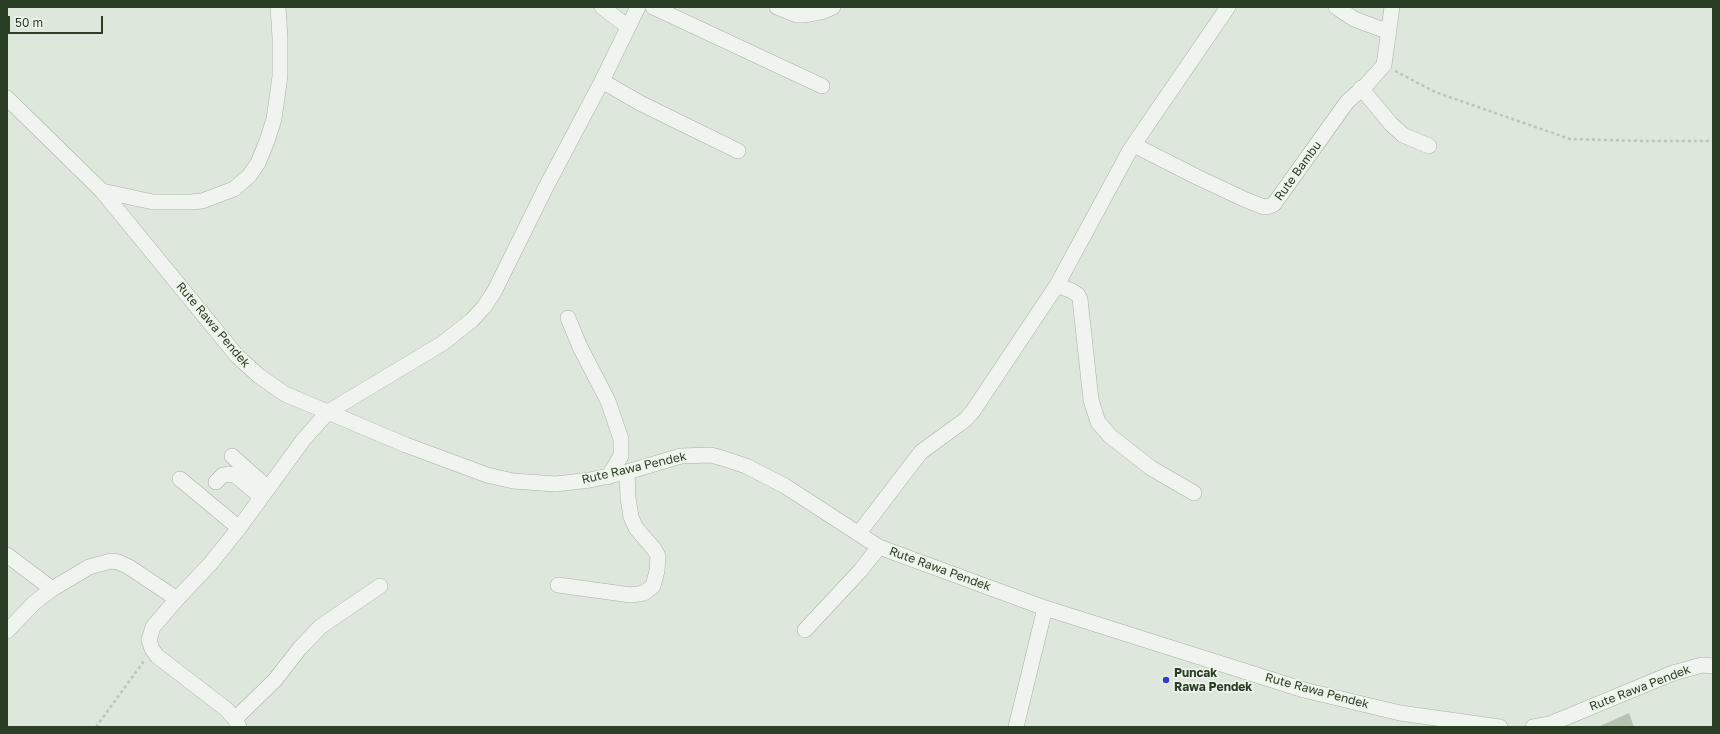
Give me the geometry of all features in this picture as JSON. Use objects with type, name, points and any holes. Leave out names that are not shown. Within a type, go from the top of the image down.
[{"type":"street","points":[[102,191],[153,202],[202,201],[234,189],[250,176],[260,158],[274,119],[280,76],[278,7]]},
{"type":"street","points":[[602,7],[628,27]]},
{"type":"street","points":[[380,586],[320,627],[300,648],[275,680],[237,723],[219,702],[157,656],[150,644],[150,632],[153,627],[211,563],[239,528],[304,439],[328,412],[443,343],[472,320],[484,308],[494,292],[547,185],[602,81],[638,7]]},
{"type":"street","points":[[653,7],[822,86]]},
{"type":"street","points":[[777,7],[797,15],[805,16],[833,7]]},
{"type":"street","points":[[859,533],[921,452],[961,424],[973,411],[1057,285],[1119,169],[1132,148],[1228,7]]},
{"type":"street","points":[[1336,7],[1354,19],[1389,32]]},
{"type":"street","points":[[1384,65],[1392,7]]},
{"type":"street","name":"Rute Bambu","points":[[1132,148],[1258,205],[1268,207],[1274,204],[1347,102],[1379,72],[1384,65]]},
{"type":"street","points":[[602,81],[640,103],[738,151]]},
{"type":"street","points":[[1361,88],[1391,124],[1403,135],[1429,146]]},
{"type":"street","name":"Rute Rawa Pendek","points":[[7,98],[102,191],[220,337],[247,366],[272,387],[285,394],[406,445],[487,475],[513,481],[556,484],[608,477],[686,456],[711,455],[725,458],[746,466],[785,486],[879,547],[1045,608],[1304,690],[1400,713],[1500,727]]},
{"type":"street","points":[[1057,285],[1072,291],[1078,295],[1080,299],[1091,400],[1098,422],[1110,436],[1151,468],[1194,494]]},
{"type":"street","points":[[568,318],[580,347],[608,401],[621,439],[621,456],[608,477]]},
{"type":"street","points":[[232,456],[265,492]]},
{"type":"street","points":[[558,585],[631,595],[644,593],[653,586],[657,571],[658,556],[636,528],[631,516],[628,498],[627,472]]},
{"type":"street","points":[[216,482],[223,475],[234,474],[265,492]]},
{"type":"street","points":[[180,478],[239,528]]},
{"type":"street","points":[[805,630],[860,571],[879,547]]},
{"type":"street","points":[[7,555],[52,589]]},
{"type":"street","points":[[7,630],[34,603],[52,589],[89,567],[110,561],[118,562],[129,567],[177,599]]},
{"type":"street","points":[[1016,727],[1045,608]]},
{"type":"street","name":"Rute Rawa Pendek","points":[[1538,727],[1550,724],[1673,673],[1707,665]]},
{"type":"path","points":[[1384,65],[1435,92],[1570,139],[1713,141]]},
{"type":"path","points":[[96,727],[143,661],[157,656]]},
{"type":"building","points":[[1629,713],[1634,727],[1598,727]]},
{"type":"place","name":"Puncak Rawa Pendek","points":[[1166,680]]}]
